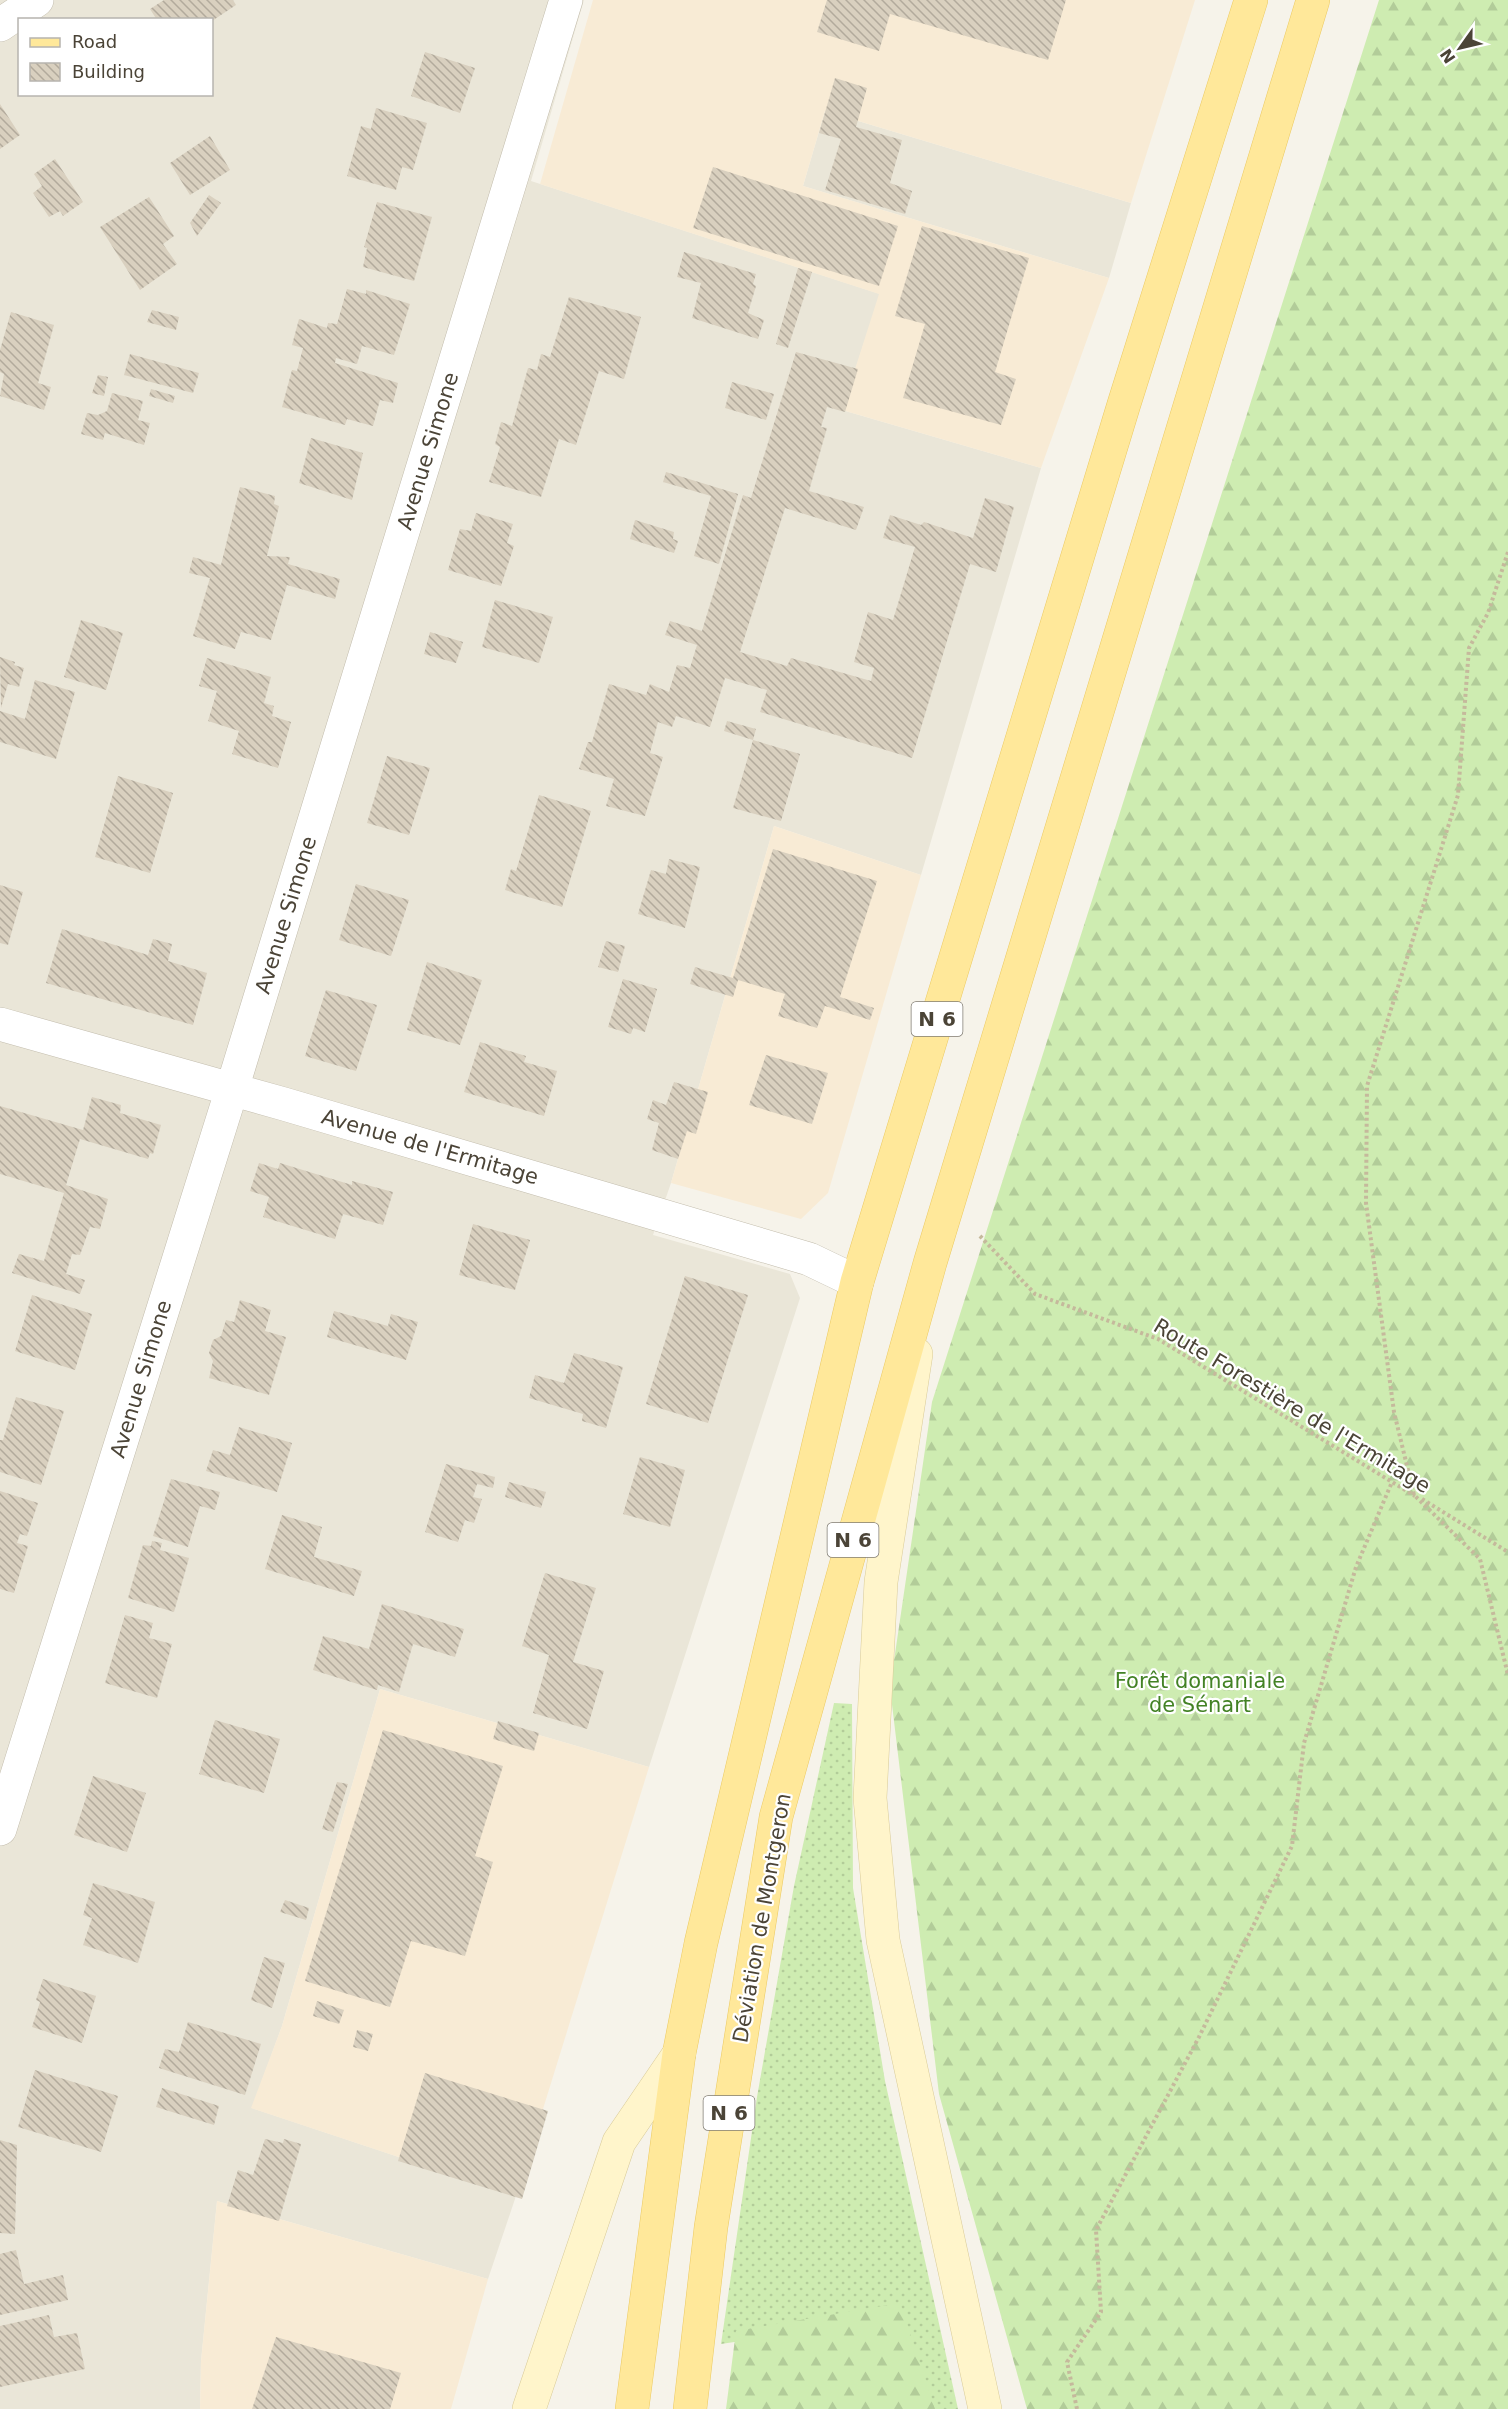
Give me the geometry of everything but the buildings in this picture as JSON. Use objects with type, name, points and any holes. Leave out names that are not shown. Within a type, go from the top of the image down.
[{"type":"main road","name":"N 6","points":[[632,2409],[679,2054],[701,1943],[857,1282],[1117,427],[1251,0]]},
{"type":"main road","name":"N 6","points":[[930,1263],[1313,0]]},
{"type":"main road","name":"Déviation de Montgeron","points":[[690,2409],[711,2227],[776,1817],[930,1263]]},
{"type":"main road","points":[[930,1263],[881,1582],[870,1798],[883,1940],[985,2409]]},
{"type":"main road","points":[[529,2409],[619,2142],[679,2054]]},
{"type":"street","points":[[0,25],[37,0]]},
{"type":"street","name":"Avenue Simone","points":[[0,1829],[232,1089],[566,0]]},
{"type":"street","name":"Avenue de l'Ermitage","points":[[0,1024],[232,1089],[809,1259],[857,1282]]},
{"type":"path","points":[[1508,552],[1488,613],[1469,648],[1458,795],[1367,1086],[1366,1203],[1394,1412],[1414,1495],[1480,1559],[1508,1675]]},
{"type":"path","name":"Route Forestière de l'Ermitage","points":[[949,1204],[1035,1294],[1158,1339],[1508,1552]]},
{"type":"path","points":[[1077,2409],[1067,2362],[1101,2312],[1096,2230],[1199,2037],[1292,1845],[1304,1743],[1356,1567],[1392,1482]]},
{"type":"shaded area","points":[[0,0],[584,0],[531,181],[880,294],[842,410],[1041,468],[921,875],[774,826],[671,1183],[653,1235],[790,1274],[800,1298],[649,1767],[380,1689],[282,2026],[252,2108],[516,2196],[488,2279],[217,2201],[201,2361],[200,2409],[0,2409]]},
{"type":"shaded area","points":[[593,0],[1195,0],[1131,203],[825,111],[803,186],[1109,278],[1041,468],[842,410],[879,294],[540,184]]},
{"type":"shaded area","points":[[825,111],[1131,203],[1109,278],[803,186]]},
{"type":"shaded area","points":[[774,826],[921,875],[828,1193],[801,1219],[671,1183]]},
{"type":"shaded area","points":[[380,1689],[649,1767],[516,2196],[251,2108],[282,2026]]},
{"type":"shaded area","points":[[217,2201],[488,2279],[451,2409],[200,2409],[201,2361]]},
{"type":"green space","name":"Forêt domaniale de Sénart","points":[[1379,0],[1508,0],[1508,2409],[1027,2409],[939,2094],[890,1688],[932,1402]]},
{"type":"green space","points":[[834,1703],[852,1704],[853,1888],[885,2081],[958,2409],[911,2409],[889,2319],[721,2344],[757,2097],[794,1886]]},
{"type":"green space","points":[[900,2303],[935,2409],[726,2409],[736,2331]]}]
